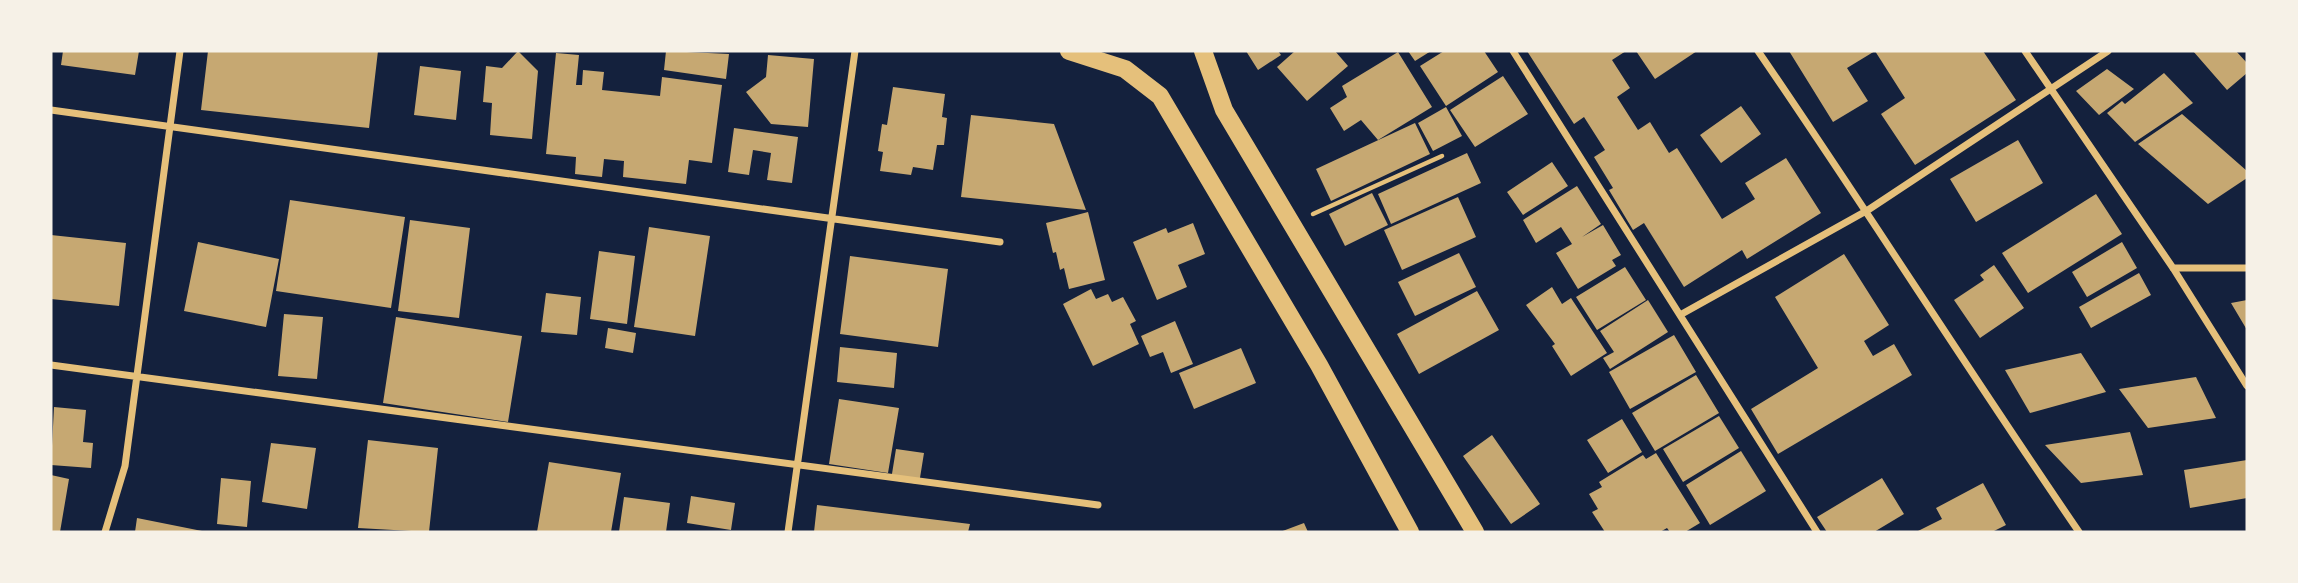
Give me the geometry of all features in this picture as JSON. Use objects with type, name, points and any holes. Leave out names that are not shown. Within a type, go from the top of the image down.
[{"type":"main road","points":[[1069,51],[1125,69],[1160,96],[1202,161],[1319,365],[1409,532]]},
{"type":"main road","points":[[1203,51],[1224,110],[1475,532]]},
{"type":"street","points":[[105,532],[125,466],[180,51]]},
{"type":"street","points":[[788,532],[834,218],[855,51]]},
{"type":"street","points":[[1513,51],[1817,532]]},
{"type":"street","points":[[1758,51],[1868,210],[1972,375],[2079,532]]},
{"type":"street","points":[[2025,51],[2173,268],[2247,386]]},
{"type":"street","points":[[1680,315],[1868,210],[2108,51]]},
{"type":"street","points":[[51,110],[1000,242]]},
{"type":"street","points":[[2173,268],[2247,268]]},
{"type":"street","points":[[51,365],[1098,505]]},
{"type":"path","points":[[1313,214],[1442,156]]},
{"type":"building","points":[[63,51],[139,51],[135,75],[61,65]]},
{"type":"building","points":[[208,51],[378,51],[369,128],[201,110]]},
{"type":"building","points":[[518,51],[538,71],[532,139],[490,135],[492,103],[483,102],[486,66],[502,68]]},
{"type":"building","points":[[666,51],[729,54],[726,79],[664,70]]},
{"type":"building","points":[[1246,51],[1278,51],[1281,55],[1258,70]]},
{"type":"building","points":[[1295,51],[1335,51],[1348,66],[1307,101],[1277,67]]},
{"type":"building","points":[[1408,51],[1431,51],[1415,61]]},
{"type":"building","points":[[1444,51],[1484,51],[1498,72],[1446,106],[1420,66]]},
{"type":"building","points":[[1527,51],[1626,51],[1612,60],[1630,88],[1617,97],[1638,130],[1650,122],[1669,153],[1677,148],[1722,219],[1755,199],[1745,183],[1786,158],[1821,213],[1747,259],[1742,250],[1684,287],[1644,223],[1633,230],[1609,190],[1613,188],[1594,157],[1605,150],[1584,117],[1574,124]]},
{"type":"building","points":[[1636,51],[1697,51],[1655,79]]},
{"type":"building","points":[[1789,51],[1875,51],[1847,68],[1868,101],[1833,122]]},
{"type":"building","points":[[1875,51],[1983,51],[2016,100],[1915,165],[1881,114],[1905,98]]},
{"type":"building","points":[[2193,51],[2236,51],[2247,63],[2247,73],[2227,90]]},
{"type":"building","points":[[1398,52],[1432,107],[1378,140],[1361,120],[1344,131],[1330,108],[1347,97],[1342,86]]},
{"type":"building","points":[[556,53],[579,55],[576,85],[582,85],[583,70],[604,72],[602,90],[660,96],[662,77],[722,85],[712,163],[689,160],[686,184],[623,177],[624,161],[604,159],[602,177],[575,174],[576,157],[546,154]]},
{"type":"building","points":[[768,55],[814,59],[808,127],[771,124],[746,92],[766,77]]},
{"type":"building","points":[[420,66],[461,71],[456,120],[414,115]]},
{"type":"building","points":[[2107,69],[2134,89],[2099,115],[2076,91]]},
{"type":"building","points":[[2164,73],[2193,103],[2135,142],[2107,113],[2122,101],[2125,104]]},
{"type":"building","points":[[1503,76],[1528,114],[1475,147],[1450,110]]},
{"type":"building","points":[[893,87],[945,94],[942,117],[947,118],[944,145],[937,145],[933,170],[913,167],[911,175],[880,171],[883,152],[878,151],[882,124],[887,125]]},
{"type":"building","points":[[1741,106],[1761,134],[1721,163],[1700,135]]},
{"type":"building","points":[[1446,107],[1462,136],[1433,151],[1418,123]]},
{"type":"building","points":[[2182,114],[2247,171],[2247,178],[2208,204],[2138,144]]},
{"type":"building","points":[[971,115],[1054,124],[1086,210],[961,197]]},
{"type":"building","points":[[1415,123],[1430,154],[1331,201],[1316,169]]},
{"type":"building","points":[[734,128],[798,137],[792,183],[767,180],[771,153],[753,150],[749,175],[728,172]]},
{"type":"building","points":[[2018,140],[2043,183],[1976,222],[1950,179]]},
{"type":"building","points":[[1467,153],[1481,183],[1391,224],[1378,194]]},
{"type":"building","points":[[1552,162],[1568,186],[1523,215],[1507,192]]},
{"type":"building","points":[[1577,186],[1601,224],[1582,237],[1603,225],[1621,255],[1612,260],[1616,266],[1578,289],[1556,253],[1572,244],[1561,227],[1536,243],[1523,220]]},
{"type":"building","points":[[1372,193],[1388,225],[1345,246],[1329,214]]},
{"type":"building","points":[[2096,194],[2122,234],[2028,293],[2002,253]]},
{"type":"building","points":[[1458,197],[1476,237],[1402,270],[1384,230]]},
{"type":"building","points":[[290,200],[405,217],[391,308],[276,291]]},
{"type":"building","points":[[1088,212],[1105,280],[1069,289],[1064,268],[1060,270],[1056,252],[1053,253],[1046,223]]},
{"type":"building","points":[[410,220],[470,228],[459,318],[398,311]]},
{"type":"building","points":[[1193,223],[1205,254],[1178,265],[1187,287],[1157,300],[1133,242],[1166,228],[1168,233]]},
{"type":"building","points":[[649,227],[710,236],[695,336],[634,327]]},
{"type":"building","points":[[51,235],[126,243],[119,306],[51,299]]},
{"type":"building","points":[[198,242],[279,259],[266,327],[184,311]]},
{"type":"building","points":[[2122,242],[2137,268],[2087,297],[2072,272]]},
{"type":"building","points":[[599,251],[635,256],[627,324],[590,319]]},
{"type":"building","points":[[1459,253],[1476,287],[1415,316],[1398,282]]},
{"type":"building","points":[[1844,254],[1889,325],[1864,341],[1873,356],[1894,344],[1912,375],[1778,454],[1751,409],[1818,368],[1775,297]]},
{"type":"building","points":[[850,256],[948,269],[938,347],[840,334]]},
{"type":"building","points":[[1994,265],[2024,308],[1980,338],[1954,300],[1984,280],[1980,275]]},
{"type":"building","points":[[1625,267],[1646,300],[1597,330],[1576,297]]},
{"type":"building","points":[[2139,273],[2151,295],[2091,328],[2079,307]]},
{"type":"building","points":[[1552,287],[1562,304],[1571,298],[1607,353],[1571,376],[1552,346],[1555,344],[1526,305]]},
{"type":"building","points":[[1091,289],[1096,299],[1108,294],[1112,302],[1123,297],[1136,321],[1130,324],[1139,344],[1093,366],[1063,304]]},
{"type":"building","points":[[1477,291],[1499,330],[1419,374],[1397,334]]},
{"type":"building","points":[[546,293],[581,297],[577,335],[541,332]]},
{"type":"building","points":[[1648,300],[1668,332],[1610,369],[1603,358],[1614,352],[1600,331]]},
{"type":"building","points":[[2247,300],[2247,330],[2231,303]]},
{"type":"building","points":[[284,314],[323,317],[317,379],[278,376]]},
{"type":"building","points":[[396,317],[522,336],[508,422],[383,403]]},
{"type":"building","points":[[1175,321],[1193,364],[1171,373],[1163,352],[1150,357],[1141,336]]},
{"type":"building","points":[[608,328],[636,333],[633,353],[605,348]]},
{"type":"building","points":[[1674,335],[1696,372],[1630,409],[1609,372]]},
{"type":"building","points":[[840,347],[897,353],[894,388],[837,382]]},
{"type":"building","points":[[1241,348],[1256,383],[1194,409],[1179,373]]},
{"type":"building","points":[[2081,353],[2106,392],[2030,413],[2005,370]]},
{"type":"building","points":[[1696,375],[1719,413],[1655,451],[1632,413]]},
{"type":"building","points":[[2196,377],[2216,418],[2148,428],[2119,389]]},
{"type":"building","points":[[839,399],[899,408],[888,473],[829,464]]},
{"type":"building","points":[[54,407],[86,410],[83,442],[93,443],[91,468],[51,465]]},
{"type":"building","points":[[1719,416],[1739,448],[1683,482],[1663,449]]},
{"type":"building","points":[[1622,419],[1642,452],[1608,473],[1587,440]]},
{"type":"building","points":[[2130,432],[2143,475],[2081,483],[2045,445]]},
{"type":"building","points":[[1492,435],[1540,504],[1511,524],[1463,456]]},
{"type":"building","points":[[368,440],[438,448],[429,532],[358,528]]},
{"type":"building","points":[[271,443],[316,448],[307,509],[262,502]]},
{"type":"building","points":[[896,449],[924,453],[919,484],[891,480]]},
{"type":"building","points":[[1741,451],[1766,491],[1710,525],[1686,485]]},
{"type":"building","points":[[1656,453],[1700,523],[1685,532],[1670,532],[1667,528],[1660,532],[1605,532],[1592,512],[1598,509],[1589,494],[1602,487],[1599,482],[1643,455],[1646,459]]},
{"type":"building","points":[[2247,460],[2247,498],[2190,508],[2184,470]]},
{"type":"building","points":[[549,462],[621,473],[611,532],[537,532]]},
{"type":"building","points":[[51,475],[69,479],[60,532],[51,532]]},
{"type":"building","points":[[221,478],[251,481],[247,527],[217,524]]},
{"type":"building","points":[[1882,478],[1904,514],[1874,532],[1827,532],[1817,517]]},
{"type":"building","points":[[1983,483],[2006,525],[1992,532],[1916,532],[1942,519],[1936,508]]},
{"type":"building","points":[[691,496],[735,503],[731,530],[687,523]]},
{"type":"building","points":[[624,497],[670,503],[666,532],[619,532]]},
{"type":"building","points":[[817,505],[970,524],[968,532],[814,532]]},
{"type":"building","points":[[137,518],[202,531],[202,532],[135,532]]},
{"type":"building","points":[[1304,523],[1308,532],[1280,532]]}]
